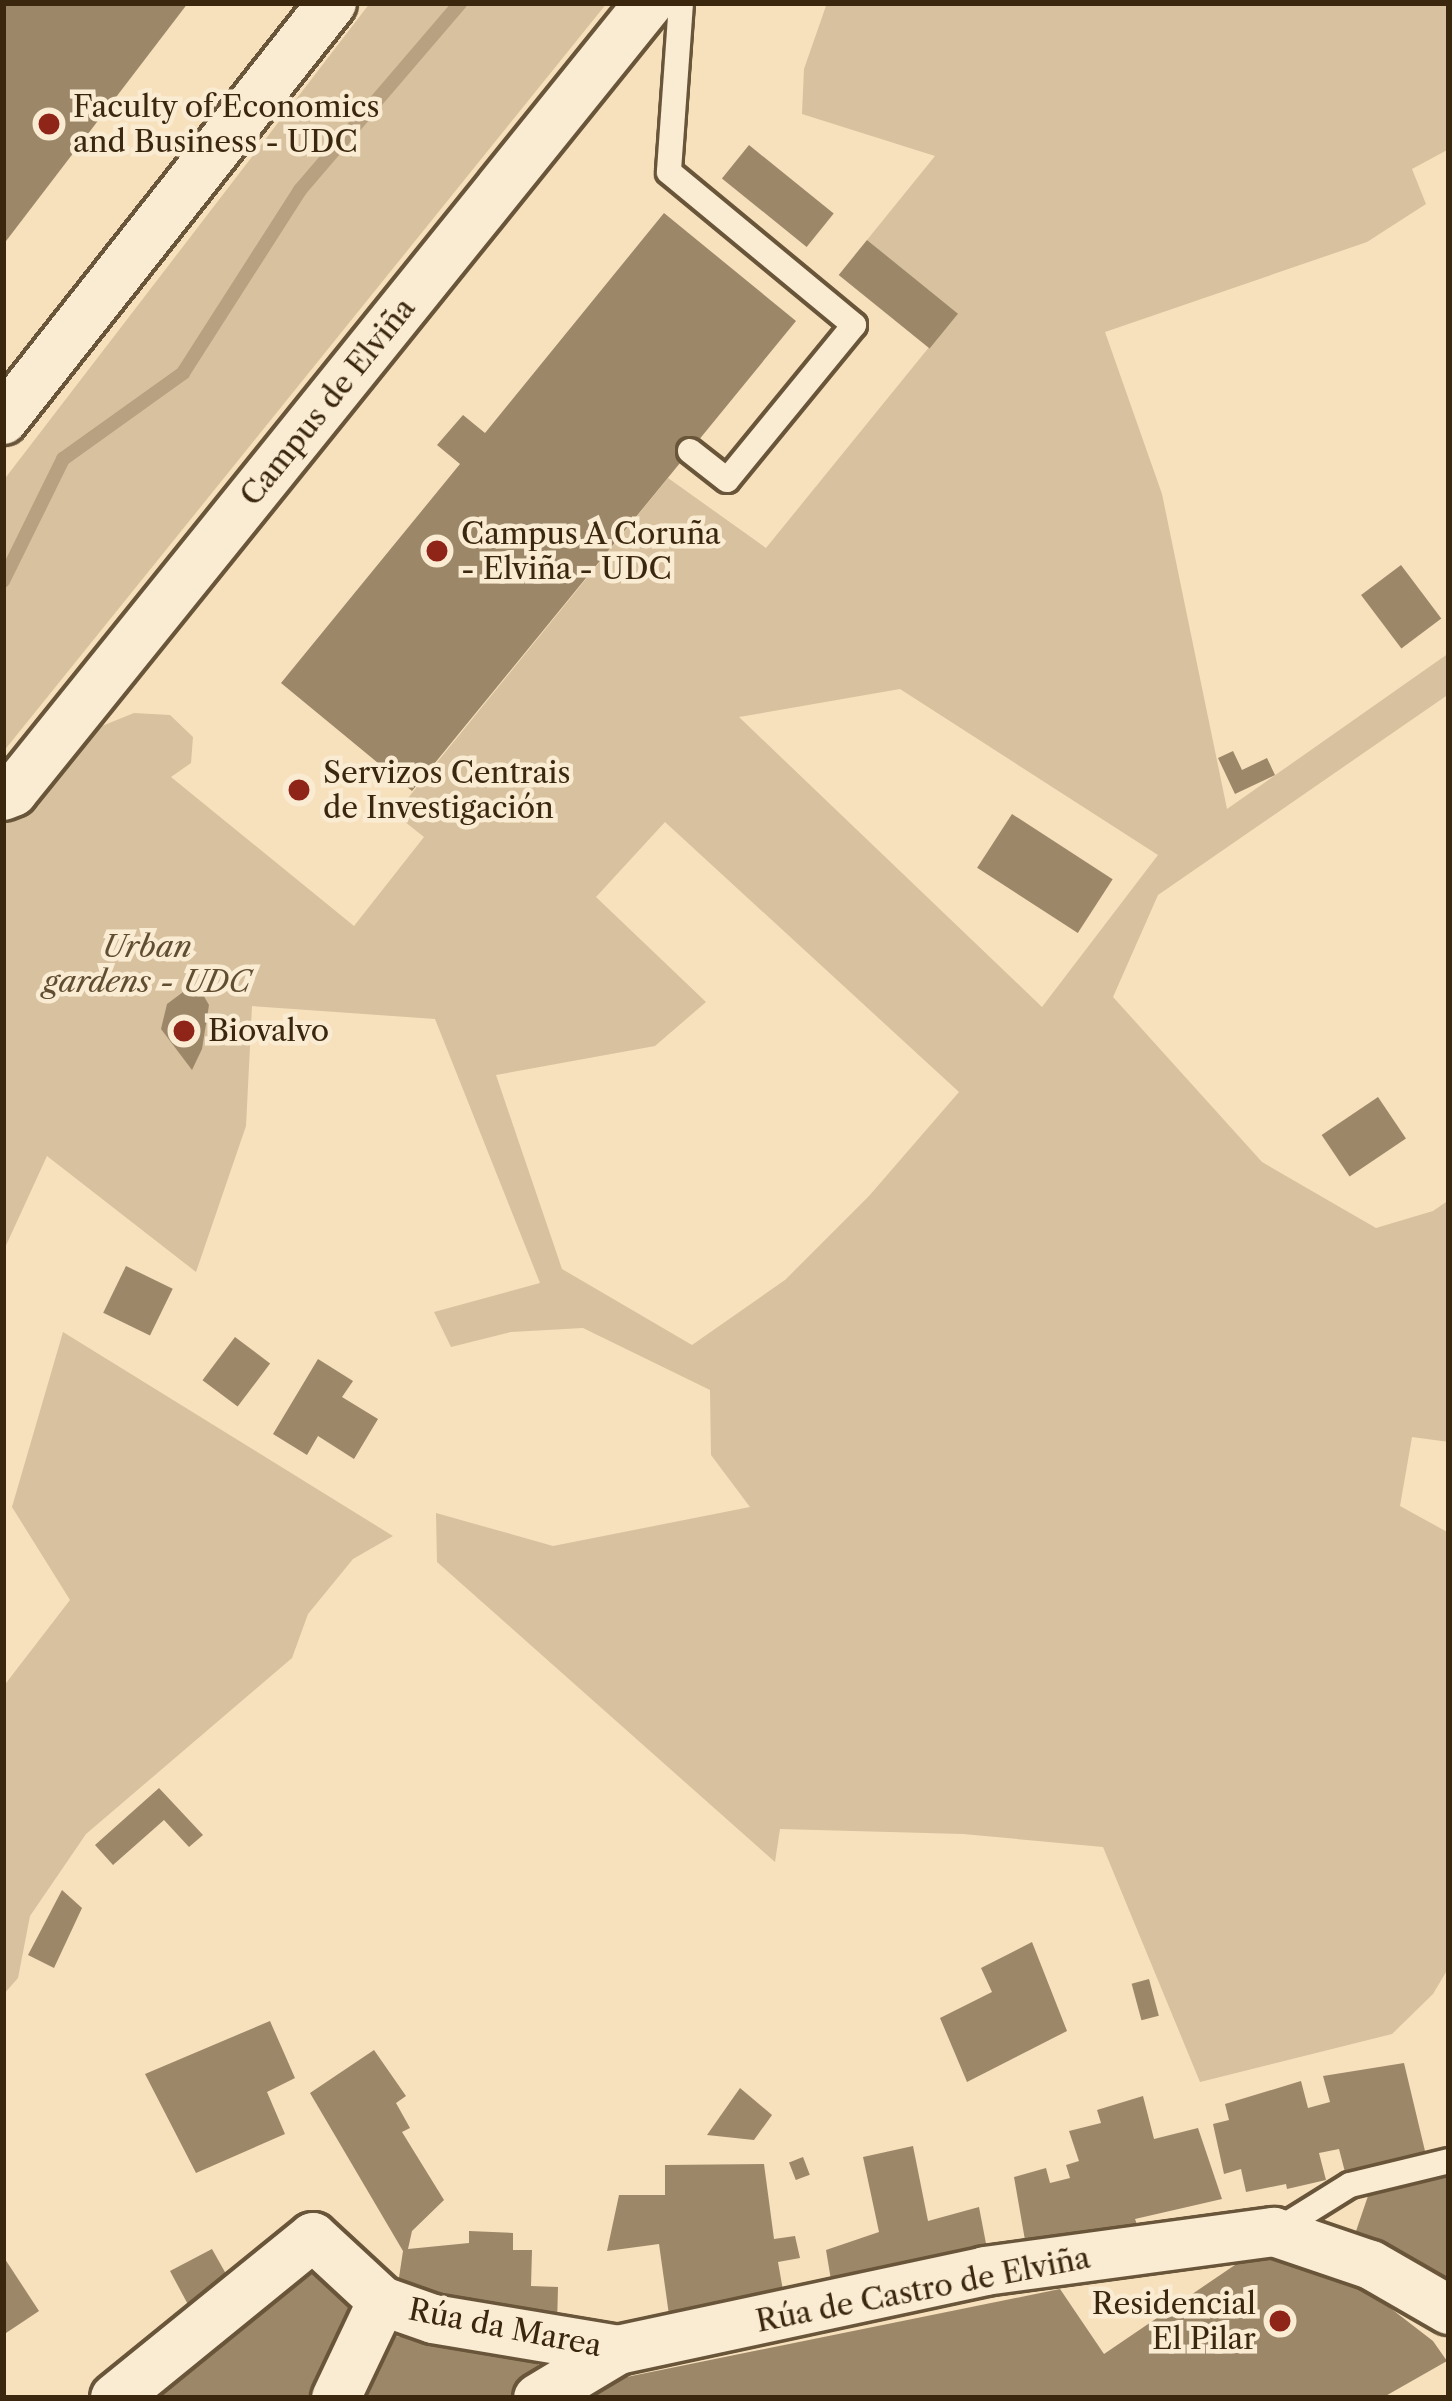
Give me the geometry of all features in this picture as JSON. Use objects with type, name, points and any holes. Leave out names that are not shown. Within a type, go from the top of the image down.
[{"type":"street","points":[[3,420],[332,3]]},
{"type":"street","name":"Campus de Elviña","points":[[3,796],[13,792],[649,3]]},
{"type":"street","name":"Rúa de Castro de Elviña","points":[[539,2397],[618,2350],[798,2315],[985,2271],[1274,2232],[1371,2265],[1449,2310]]},
{"type":"street","name":"Rúa da Marea","points":[[116,2398],[313,2237],[382,2302],[434,2319],[618,2350]]},
{"type":"street","points":[[335,2398],[382,2302]]},
{"type":"lane","points":[[680,3],[669,172],[854,325],[727,480],[690,451]]},
{"type":"lane","points":[[1274,2232],[1350,2186],[1449,2161]]},
{"type":"green space","points":[[370,3],[607,3],[3,752],[3,481]]},
{"type":"green space","name":"Urban gardens - UDC","points":[[827,3],[1449,3],[1449,149],[1412,169],[1426,204],[1367,242],[1105,332],[1162,494],[1227,809],[1449,653],[1449,694],[1158,895],[1113,997],[1262,1162],[1376,1228],[1433,1211],[1449,1200],[1449,1442],[1412,1437],[1400,1506],[1449,1533],[1449,1967],[1433,1994],[1392,2034],[1200,2082],[1103,1847],[963,1834],[780,1829],[775,1862],[437,1562],[436,1513],[553,1546],[750,1507],[711,1455],[710,1390],[583,1328],[511,1332],[451,1347],[434,1312],[540,1283],[435,1019],[252,1006],[246,1126],[196,1272],[47,1156],[3,1252],[3,815],[97,728],[134,713],[170,715],[193,737],[191,763],[171,777],[354,926],[424,837],[395,814],[668,478],[766,548],[956,314],[867,240],[935,156],[802,114],[804,69]],"holes":[[[900,689],[1158,855],[1042,1007],[739,717]],[[665,822],[959,1092],[869,1196],[785,1280],[692,1345],[562,1269],[496,1075],[655,1046],[706,1002],[596,897]]]},
{"type":"green space","points":[[63,1332],[393,1536],[353,1559],[308,1614],[292,1658],[86,1834],[30,1916],[18,1978],[3,1995],[3,1687],[70,1600],[12,1507]]},
{"type":"building","name":"Faculty of Economics and Business - UDC","points":[[3,3],[188,3],[3,245]]},
{"type":"building","points":[[749,145],[834,214],[807,247],[722,178]]},
{"type":"building","points":[[664,213],[796,321],[412,791],[281,683],[460,464],[437,445],[463,415],[485,433]]},
{"type":"building","points":[[867,240],[958,314],[930,349],[839,275]]},
{"type":"building","points":[[1401,565],[1441,619],[1401,649],[1361,595]]},
{"type":"building","points":[[1233,751],[1242,770],[1267,758],[1275,775],[1235,794],[1218,758]]},
{"type":"building","points":[[1012,814],[1113,879],[1078,933],[977,868]]},
{"type":"building","name":"Biovalvo","points":[[183,992],[202,993],[209,1005],[202,1049],[192,1070],[161,1029],[167,1004]]},
{"type":"building","points":[[1378,1097],[1406,1138],[1350,1176],[1322,1135]]},
{"type":"building","points":[[126,1266],[173,1289],[150,1336],[103,1313]]},
{"type":"building","points":[[235,1337],[270,1363],[238,1407],[203,1380]]},
{"type":"building","points":[[318,1359],[353,1381],[342,1397],[378,1419],[354,1459],[318,1436],[307,1455],[273,1434]]},
{"type":"building","points":[[159,1788],[203,1835],[189,1847],[164,1820],[113,1865],[95,1845]]},
{"type":"building","points":[[62,1890],[82,1908],[54,1968],[28,1955]]},
{"type":"building","points":[[1032,1942],[1067,2031],[967,2082],[940,2018],[992,1992],[981,1968]]},
{"type":"building","points":[[1149,1979],[1159,2016],[1141,2020],[1132,1984]]},
{"type":"building","points":[[270,2021],[295,2078],[267,2092],[285,2134],[196,2173],[145,2074]]},
{"type":"building","points":[[374,2050],[406,2096],[396,2103],[410,2128],[402,2132],[444,2200],[412,2231],[408,2249],[469,2243],[469,2231],[513,2233],[513,2250],[532,2250],[531,2286],[558,2287],[557,2325],[471,2313],[398,2284],[403,2251],[310,2093]]},
{"type":"building","points":[[1404,2063],[1425,2151],[1346,2176],[1339,2149],[1319,2153],[1326,2180],[1287,2189],[1286,2184],[1246,2192],[1241,2169],[1224,2174],[1213,2124],[1229,2120],[1225,2104],[1301,2081],[1308,2108],[1330,2102],[1323,2076]]},
{"type":"building","points":[[740,2088],[772,2115],[754,2140],[707,2135]]},
{"type":"building","points":[[1143,2096],[1154,2139],[1198,2128],[1222,2199],[1135,2219],[1138,2227],[1102,2234],[1100,2228],[1026,2246],[1014,2177],[1046,2168],[1050,2183],[1070,2178],[1066,2165],[1079,2161],[1069,2131],[1101,2123],[1097,2110]]},
{"type":"building","points":[[913,2146],[928,2221],[979,2207],[988,2254],[833,2292],[826,2250],[879,2232],[863,2157]]},
{"type":"building","points":[[803,2157],[810,2175],[796,2180],[789,2162]]},
{"type":"building","points":[[764,2164],[774,2239],[795,2236],[800,2258],[778,2262],[784,2296],[669,2315],[659,2244],[607,2251],[619,2195],[665,2195],[665,2165]]},
{"type":"building","points":[[1449,2173],[1449,2281],[1354,2237],[1369,2193]]},
{"type":"building","points":[[212,2249],[230,2281],[192,2312],[170,2271]]},
{"type":"building","points":[[1254,2252],[1307,2262],[1363,2287],[1433,2341],[1447,2361],[1382,2398],[584,2398],[597,2383],[1060,2289],[1104,2354]]},
{"type":"building","points":[[3,2256],[39,2311],[3,2335]]},
{"type":"building","points":[[311,2259],[364,2328],[325,2398],[140,2398]]},
{"type":"building","points":[[395,2336],[538,2353],[538,2381],[512,2398],[358,2398]]},
{"type":"waterway","points":[[3,581],[63,459],[183,373],[300,190],[460,3]]},
{"type":"place","name":"Faculty of Economics and Business - UDC","points":[[49,124]]},
{"type":"place","name":"Campus A Coruña - Elviña - UDC","points":[[437,551]]},
{"type":"place","name":"Servizos Centrais de Investigación","points":[[299,790]]},
{"type":"place","name":"Biovalvo","points":[[184,1031]]},
{"type":"place","name":"Residencial El Pilar","points":[[1280,2321]]}]
